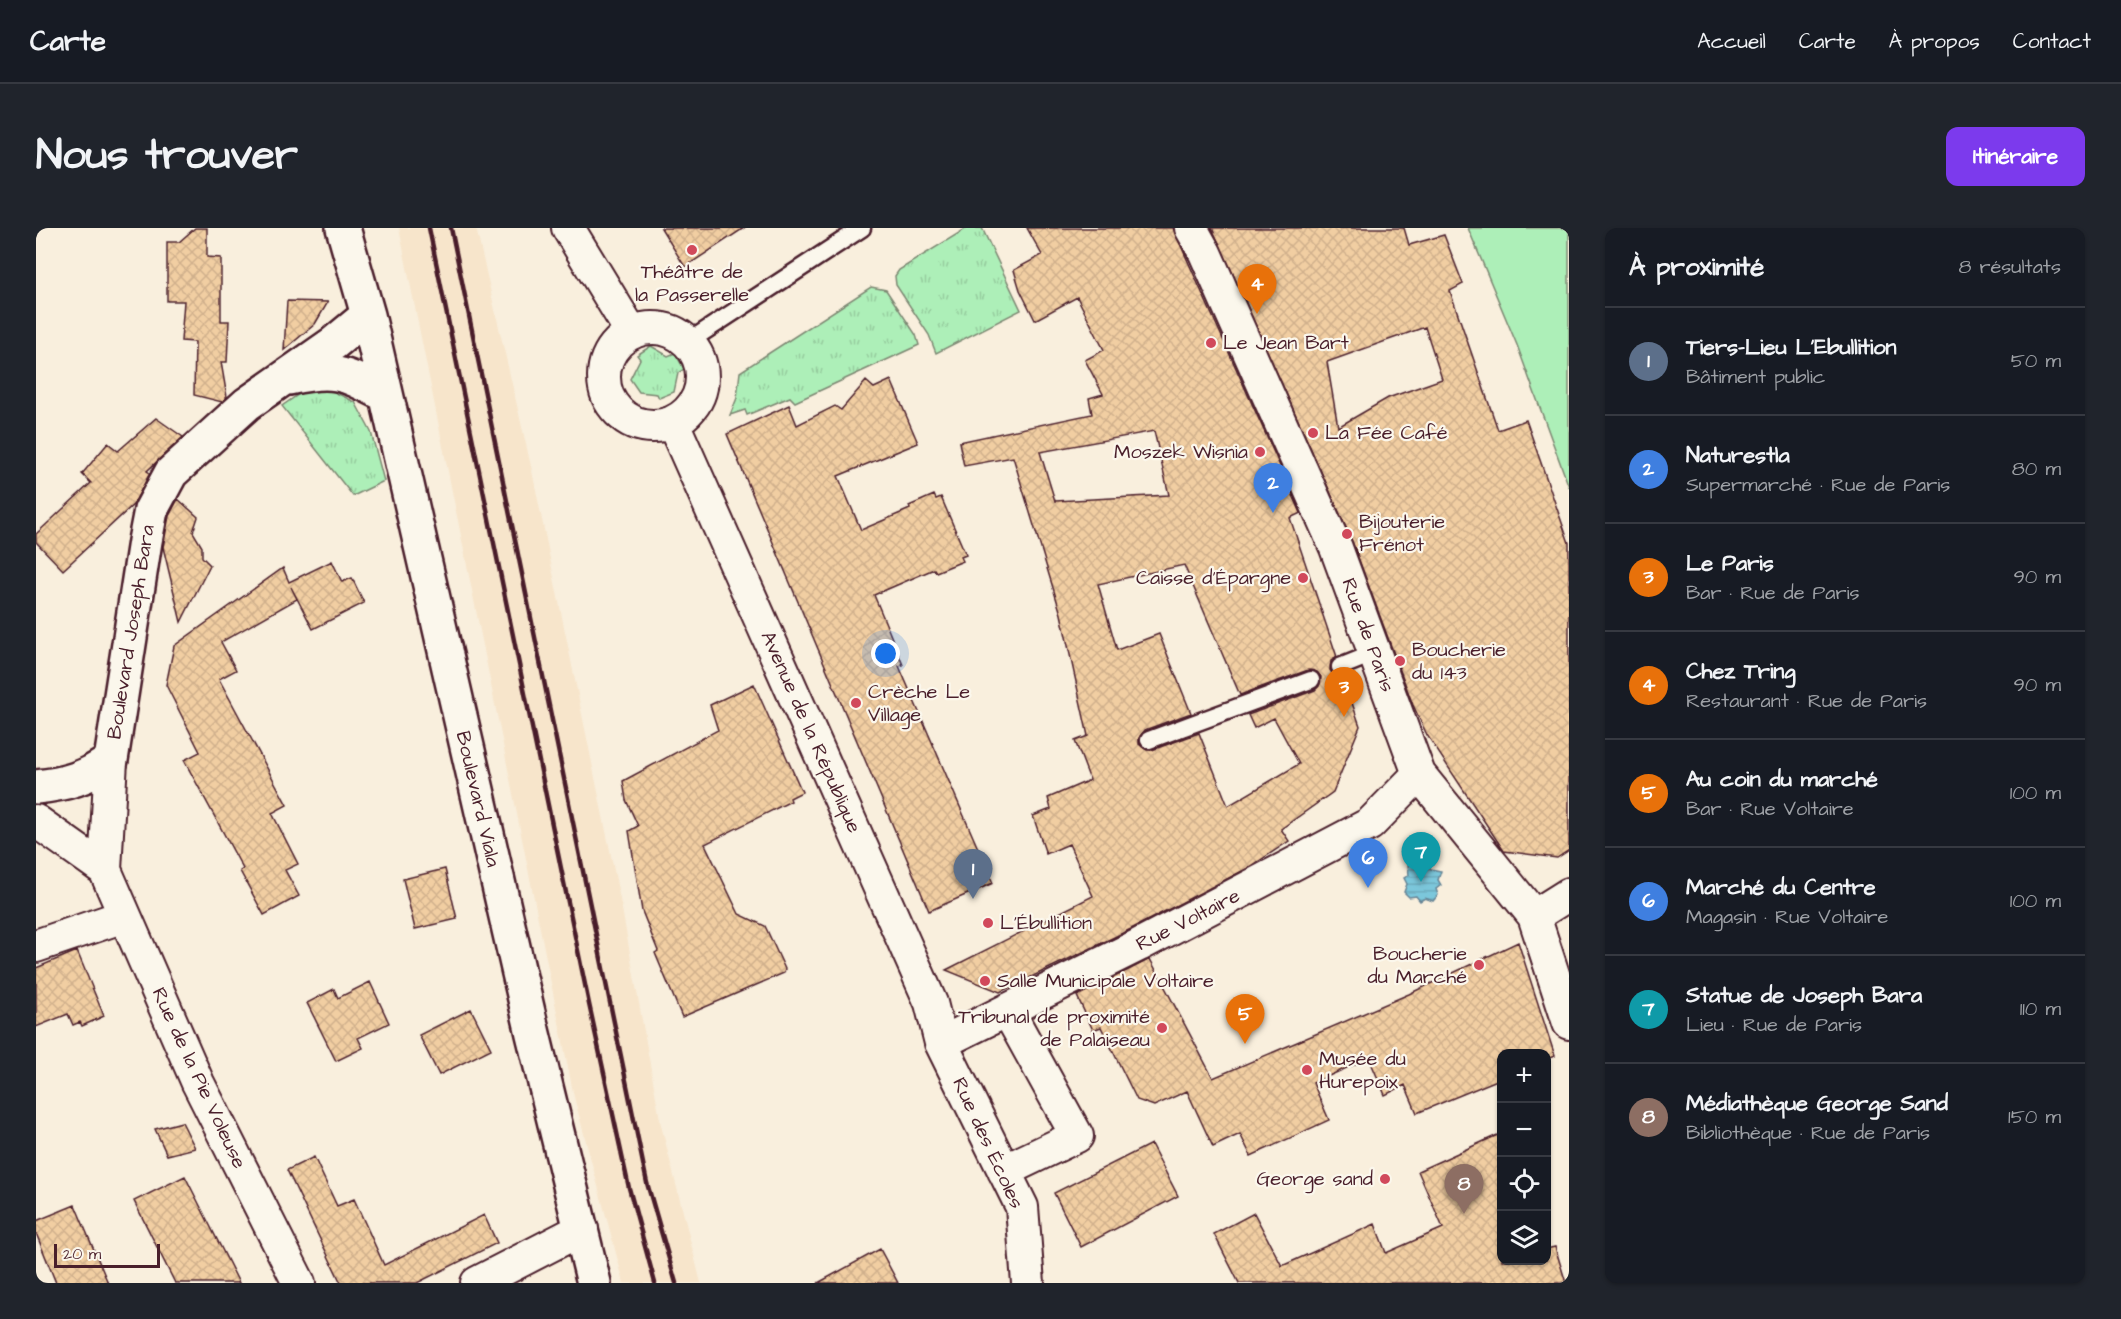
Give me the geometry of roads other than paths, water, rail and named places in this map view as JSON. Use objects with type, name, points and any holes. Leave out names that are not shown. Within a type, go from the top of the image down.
[{"type":"street","points":[[343,228],[368,315]]},
{"type":"street","points":[[568,228],[632,333]]},
{"type":"street","name":"Rue de Paris","points":[[1191,228],[1205,253],[1336,548],[1419,774],[1534,916],[1569,1023]]},
{"type":"street","name":"Boulevard Joseph Bara","points":[[105,870],[111,760],[151,510],[171,473],[247,404],[334,343],[368,315]]},
{"type":"street","name":"Boulevard Viala","points":[[368,315],[533,1034],[594,1283]]},
{"type":"street","points":[[655,328],[667,330],[688,342],[696,352],[703,379],[694,405],[674,423],[657,427],[640,425],[624,418],[609,398],[604,373],[608,357],[618,343],[632,333],[655,328]]},
{"type":"street","name":"Boulevard Joseph Bara","points":[[283,379],[319,371],[349,376],[386,395]]},
{"type":"street","name":"Avenue de la République","points":[[674,423],[931,1003],[941,1043]]},
{"type":"street","points":[[36,787],[68,784],[93,774],[111,760]]},
{"type":"street","name":"Rue Voltaire","points":[[941,1043],[1008,1011],[1370,824],[1402,794],[1419,774]]},
{"type":"street","points":[[36,821],[105,870]]},
{"type":"street","name":"Rue de la Pie Voleuse","points":[[105,870],[198,1083],[299,1283]]},
{"type":"street","points":[[1534,916],[1569,894]]},
{"type":"street","points":[[36,946],[124,916]]},
{"type":"street","points":[[1004,1171],[1077,1136],[1008,1011]]},
{"type":"street","name":"Rue des Écoles","points":[[941,1043],[1022,1207],[1028,1283]]},
{"type":"street","points":[[477,1283],[582,1229]]},
{"type":"lane","points":[[688,342],[862,228]]},
{"type":"lane","points":[[1340,668],[1376,653]]},
{"type":"lane","points":[[1149,740],[1311,680]]},
{"type":"water","points":[[1415,862],[1421,866],[1427,862],[1431,869],[1441,871],[1438,880],[1441,885],[1436,889],[1438,895],[1433,901],[1425,898],[1420,901],[1416,896],[1409,897],[1404,892],[1407,884],[1404,878],[1409,875],[1408,865]]},
{"type":"railway","points":[[429,228],[589,1004],[629,1188],[655,1283]]},
{"type":"railway","points":[[451,228],[647,1183],[676,1283]]},
{"type":"place","name":"Théâtre de la Passerelle","points":[[692,250]]},
{"type":"place","name":"Chez Tring","points":[[1257,314]]},
{"type":"place","name":"Le Jean Bart","points":[[1211,343]]},
{"type":"place","name":"La Fée Café","points":[[1313,433]]},
{"type":"place","name":"Moszek Wisnia","points":[[1260,452]]},
{"type":"place","name":"Naturestla","points":[[1273,513]]},
{"type":"place","name":"Bijouterie Frénot","points":[[1347,534]]},
{"type":"place","name":"Caisse d'Épargne","points":[[1303,578]]},
{"type":"place","name":"Boucherie du 143","points":[[1400,661]]},
{"type":"place","name":"Crèche Le Village","points":[[856,703]]},
{"type":"place","name":"Le Paris","points":[[1344,717]]},
{"type":"place","name":"Statue de Joseph Bara","points":[[1421,882]]},
{"type":"place","name":"Marché du Centre","points":[[1368,888]]},
{"type":"place","name":"Tiers-Lieu L'Ebullition","points":[[973,899]]},
{"type":"place","name":"L’Ébullition","points":[[988,923]]},
{"type":"place","name":"Boucherie du Marché","points":[[1479,965]]},
{"type":"place","name":"Salle Municipale Voltaire","points":[[985,981]]},
{"type":"place","name":"Tribunal de proximité de Palaiseau","points":[[1162,1028]]},
{"type":"place","name":"Au coin du marché","points":[[1245,1044]]},
{"type":"place","name":"Musée du Hurepoix","points":[[1307,1070]]},
{"type":"place","name":"George sand","points":[[1385,1179]]},
{"type":"place","name":"Médiathèque George Sand","points":[[1464,1214]]}]
